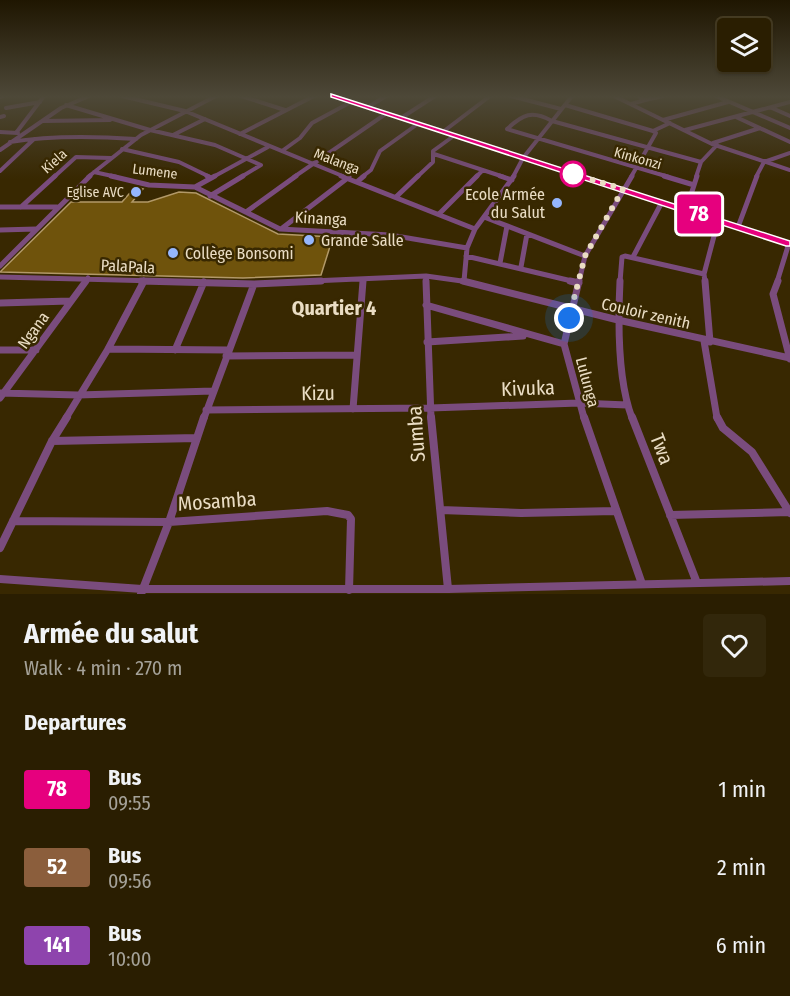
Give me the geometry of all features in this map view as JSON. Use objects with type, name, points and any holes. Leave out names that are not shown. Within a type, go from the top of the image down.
[{"type":"street","points":[[0,150],[26,124]]},
{"type":"street","points":[[0,132],[19,133],[36,124]]},
{"type":"street","points":[[129,124],[214,145],[261,165],[210,196]]},
{"type":"street","points":[[2,263],[94,172],[122,149],[162,124]]},
{"type":"street","points":[[173,135],[196,124]]},
{"type":"street","name":"Malanga","points":[[216,124],[268,147],[398,196],[475,229]]},
{"type":"street","points":[[240,134],[260,124]]},
{"type":"street","points":[[282,151],[300,138],[311,124]]},
{"type":"street","name":"Kinanga","points":[[246,212],[370,124]]},
{"type":"street","points":[[358,181],[371,170],[380,151],[418,124]]},
{"type":"street","points":[[421,124],[789,243],[772,294],[790,358]]},
{"type":"street","points":[[444,131],[454,124]]},
{"type":"street","name":"Kinkonzi","points":[[514,124],[507,130],[694,185]]},
{"type":"street","points":[[464,282],[467,248],[475,229],[512,180],[523,158],[550,124]]},
{"type":"street","name":"Kinkonzi","points":[[562,124],[701,162]]},
{"type":"street","points":[[626,124],[653,131],[668,124]]},
{"type":"street","points":[[672,124],[715,145],[790,170]]},
{"type":"street","points":[[685,130],[707,124]]},
{"type":"street","points":[[752,124],[790,142]]},
{"type":"street","points":[[686,210],[701,162],[715,145],[761,128]]},
{"type":"street","name":"Lulunga","points":[[642,584],[579,403],[564,344],[585,256],[649,147],[656,133],[653,131]]},
{"type":"street","points":[[398,196],[433,162],[433,151],[455,135]]},
{"type":"street","name":"Lumene","points":[[10,142],[35,138],[96,136],[136,139]]},
{"type":"street","name":"Kiela","points":[[0,171],[35,138]]},
{"type":"street","name":"Lumene","points":[[94,172],[149,185],[195,187],[268,147]]},
{"type":"street","name":"Lumene","points":[[122,149],[179,162],[211,178]]},
{"type":"street","points":[[738,227],[751,188],[764,162],[790,153]]},
{"type":"street","points":[[434,154],[512,180]]},
{"type":"street","name":"Kiela","points":[[21,207],[76,157],[111,158]]},
{"type":"street","points":[[439,214],[483,170]]},
{"type":"street","name":"Kinanga","points":[[280,229],[349,177]]},
{"type":"street","name":"Kinanga","points":[[195,187],[280,229],[390,236],[467,248]]},
{"type":"street","points":[[662,202],[633,257],[704,274]]},
{"type":"street","points":[[0,207],[57,207]]},
{"type":"street","points":[[484,217],[585,256]]},
{"type":"street","points":[[718,221],[704,274],[707,341],[718,421],[752,452],[790,513]]},
{"type":"street","points":[[500,263],[507,226]]},
{"type":"street","points":[[0,230],[36,229]]},
{"type":"street","points":[[521,267],[527,234]]},
{"type":"street","points":[[466,256],[579,282]]},
{"type":"street","name":"Twa","points":[[633,257],[622,257],[618,321],[627,405],[697,584]]},
{"type":"street","points":[[141,592],[169,522],[206,410],[254,284],[426,276]]},
{"type":"street","name":"Couloir zenith","points":[[426,276],[464,282],[618,321],[790,358]]},
{"type":"street","name":"Sumba","points":[[426,276],[433,455],[441,510],[448,589]]},
{"type":"street","name":"PalaPala","points":[[0,277],[254,284]]},
{"type":"street","name":"Ngana","points":[[1,394],[88,278]]},
{"type":"street","points":[[353,409],[363,279]]},
{"type":"street","points":[[0,548],[52,441],[78,394],[108,349],[144,281]]},
{"type":"street","points":[[175,350],[204,282]]},
{"type":"street","points":[[0,303],[70,301]]},
{"type":"street","points":[[426,305],[528,336],[564,344]]},
{"type":"street","points":[[427,342],[528,336]]},
{"type":"street","points":[[108,349],[357,355]]},
{"type":"street","points":[[0,350],[36,350]]},
{"type":"street","points":[[1,394],[213,391]]},
{"type":"street","name":"Kivuka","points":[[430,408],[579,403],[627,405]]},
{"type":"street","name":"Kizu","points":[[206,410],[430,408]]},
{"type":"street","points":[[52,441],[197,438]]},
{"type":"street","points":[[441,510],[492,513],[615,511]]},
{"type":"street","name":"Mosamba","points":[[13,520],[169,522],[327,511],[348,515],[351,526],[349,590]]},
{"type":"street","points":[[670,515],[790,513]]},
{"type":"street","points":[[0,579],[141,592],[448,589],[790,581]]},
{"type":"building","name":"Collège Bonsomi","points":[[135,187],[143,189],[132,202],[148,202],[179,192],[196,193],[278,234],[333,237],[321,275],[243,278],[0,272],[71,202],[122,202]]},
{"type":"bus line","name":"78","points":[[420,124],[790,244]]},
{"type":"place","name":"Eglise AVC","points":[[136,192]]},
{"type":"place","name":"Ecole Armée du Salut","points":[[557,203]]},
{"type":"place","name":"Grande Salle","points":[[309,240]]},
{"type":"place","name":"Collège Bonsomi","points":[[173,253]]},
{"type":"district","name":"Quartier 4","points":[[334,308]]},
{"type":"route","points":[[569,318],[585,256],[623,189],[573,174]]}]
